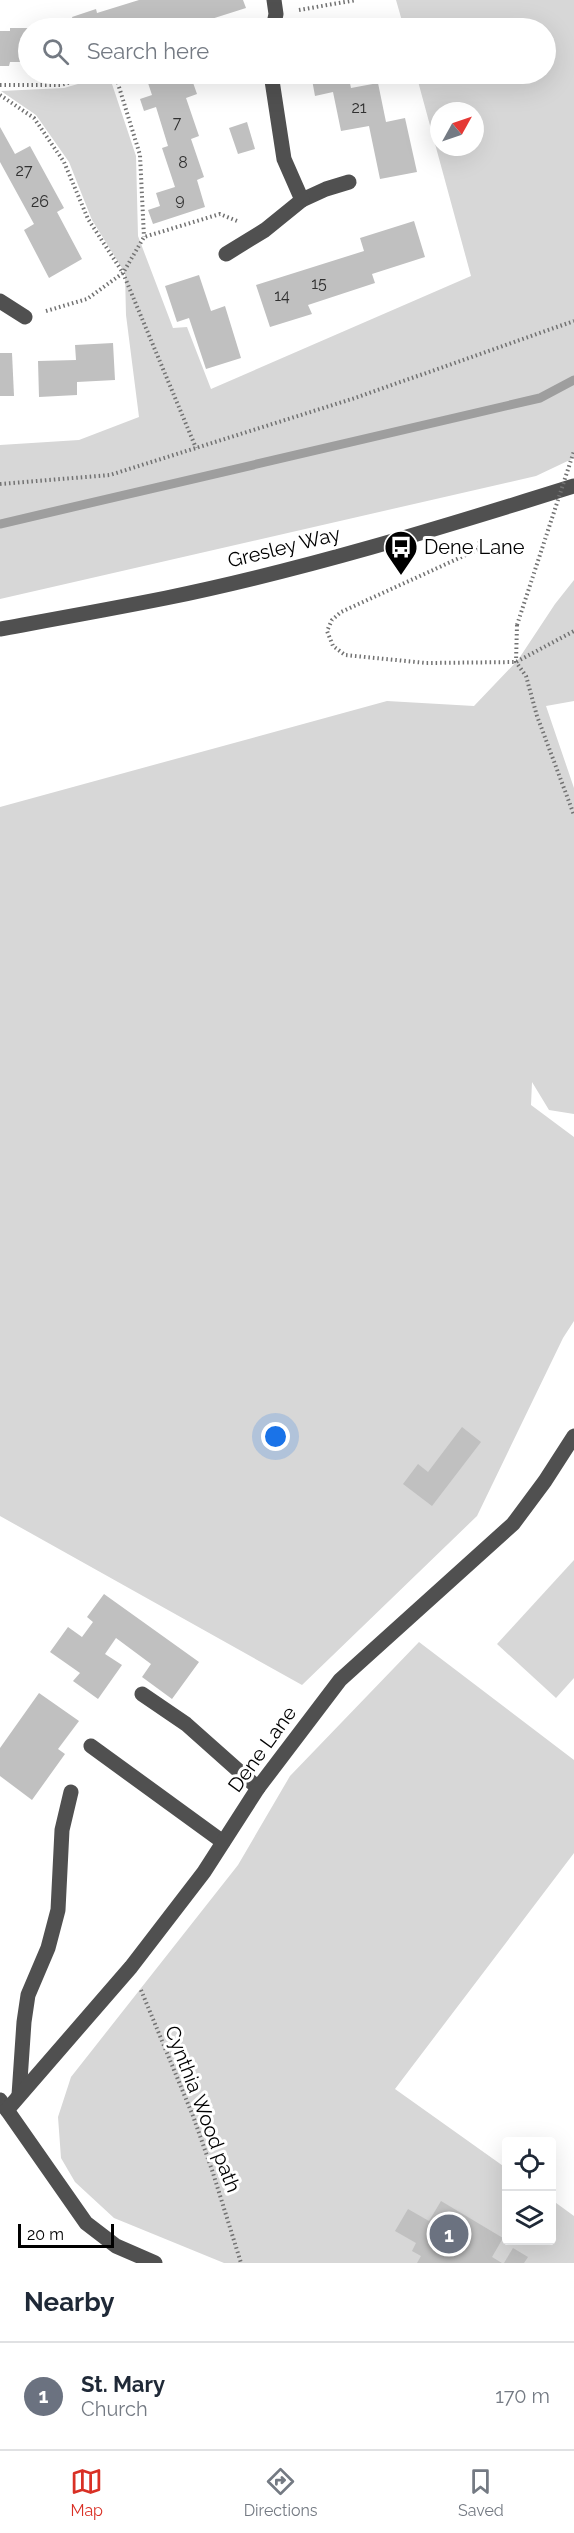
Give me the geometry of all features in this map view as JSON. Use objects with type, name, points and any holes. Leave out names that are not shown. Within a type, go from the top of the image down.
[{"type":"street","points":[[274,0],[275,18]]},
{"type":"street","points":[[273,84],[284,159],[290,178],[302,200]]},
{"type":"street","points":[[226,254],[265,230],[302,200],[349,182]]},
{"type":"street","points":[[0,301],[25,317]]},
{"type":"street","name":"Gresley Way","points":[[0,629],[168,597],[341,555],[574,486]]},
{"type":"street","name":"Dene Lane","points":[[3,2105],[20,2095],[131,1967],[204,1872],[258,1788],[340,1680],[513,1524],[545,1481],[574,1436]]},
{"type":"street","points":[[142,1694],[186,1724],[258,1788]]},
{"type":"street","points":[[91,1746],[223,1842]]},
{"type":"street","points":[[20,2095],[24,2022],[28,1995],[48,1948],[58,1910],[62,1830],[71,1792]]},
{"type":"street","points":[[3,2105],[86,2223],[116,2246],[155,2263]]},
{"type":"path","points":[[0,85],[64,84]]},
{"type":"path","points":[[25,317],[87,299],[123,273],[144,237],[140,155],[119,84]]},
{"type":"path","points":[[0,95],[34,118],[64,162],[88,219],[123,273],[196,448]]},
{"type":"path","points":[[144,237],[220,214],[265,230]]},
{"type":"path","points":[[0,484],[110,474],[355,398],[574,321]]},
{"type":"path","points":[[574,451],[517,625],[516,662],[526,676],[537,716],[574,815]]},
{"type":"path","points":[[479,516],[479,549],[341,612],[328,626],[329,639],[333,646],[345,655],[358,658],[426,663],[516,662],[574,631]]},
{"type":"path","name":"Cynthia Wood path","points":[[131,1967],[193,2116],[240,2263]]},
{"type":"shaded area","points":[[396,0],[574,0],[574,458],[536,476],[0,599],[0,445],[79,440],[139,417],[126,315],[125,273],[92,220],[69,162],[36,115],[1,91],[64,88],[78,84],[112,84],[136,156],[138,236],[173,328],[187,327],[211,389],[471,276],[438,156],[484,156],[484,102],[430,102],[430,125],[419,84],[556,84],[556,18],[401,18]]},
{"type":"shaded area","points":[[574,580],[574,701],[546,706],[574,788],[574,1114],[549,1110],[532,1082],[531,1105],[574,1137],[574,1321],[563,1338],[477,1516],[302,1685],[0,1516],[0,807],[387,701],[474,706],[518,660],[555,604]]},
{"type":"shaded area","points":[[574,1560],[574,1678],[556,1698],[497,1644]]},
{"type":"shaded area","points":[[419,1642],[574,1760],[574,1853],[395,2089],[502,2165],[502,2245],[556,2245],[556,2203],[574,2216],[574,2263],[224,2263],[114,2218],[75,2182],[61,2158],[58,2117],[71,2077],[238,1865],[290,1776]]},
{"type":"building","points":[[139,0],[243,0],[246,8],[214,18],[72,17],[96,9],[97,13]]},
{"type":"building","points":[[10,28],[18,28],[18,62],[10,62],[9,66],[0,66],[0,31],[10,31]]},
{"type":"building","points":[[148,84],[194,84],[197,94],[186,98],[199,136],[191,139],[204,177],[197,180],[205,207],[153,224],[148,210],[160,206],[156,193],[175,187],[162,148],[168,146],[156,107],[144,111],[140,99],[152,95]]},
{"type":"building","points":[[313,84],[350,84],[351,88],[378,84],[386,122],[405,118],[417,172],[380,179],[369,126],[341,131],[333,92],[315,96]]},
{"type":"building","points":[[247,122],[255,149],[238,154],[229,128]]},
{"type":"building","points":[[0,127],[15,154],[30,146],[64,208],[57,212],[82,259],[49,278],[24,230],[34,224],[0,162]]},
{"type":"building","points":[[414,221],[425,257],[372,274],[375,283],[308,305],[312,314],[270,327],[256,285],[364,251],[360,238]]},
{"type":"building","points":[[199,275],[211,311],[225,306],[241,358],[206,369],[189,318],[177,322],[165,286]]},
{"type":"building","points":[[113,343],[115,380],[77,382],[77,395],[39,397],[38,361],[76,360],[75,345]]},
{"type":"building","points":[[0,353],[12,353],[14,396],[0,396]]},
{"type":"building","points":[[462,1427],[481,1442],[432,1506],[403,1484],[418,1464],[428,1472]]},
{"type":"building","points":[[104,1594],[199,1662],[172,1699],[142,1677],[151,1664],[116,1638],[105,1654],[122,1665],[98,1699],[73,1681],[80,1673],[50,1652],[68,1627],[82,1637],[93,1622],[87,1617]]},
{"type":"building","points":[[39,1693],[79,1721],[58,1749],[65,1754],[32,1800],[0,1776],[0,1748]]},
{"type":"building","points":[[441,2201],[502,2237],[492,2257],[502,2263],[417,2263],[421,2256],[412,2251],[416,2243],[395,2231],[408,2209],[429,2221]]},
{"type":"building","points":[[513,2248],[528,2257],[524,2263],[504,2263]]},
{"type":"waterway","points":[[0,524],[540,398],[574,380]]},
{"type":"place","name":"Dene Lane","points":[[401,576]]},
{"type":"place","name":"St. Mary","points":[[449,2234]]}]
